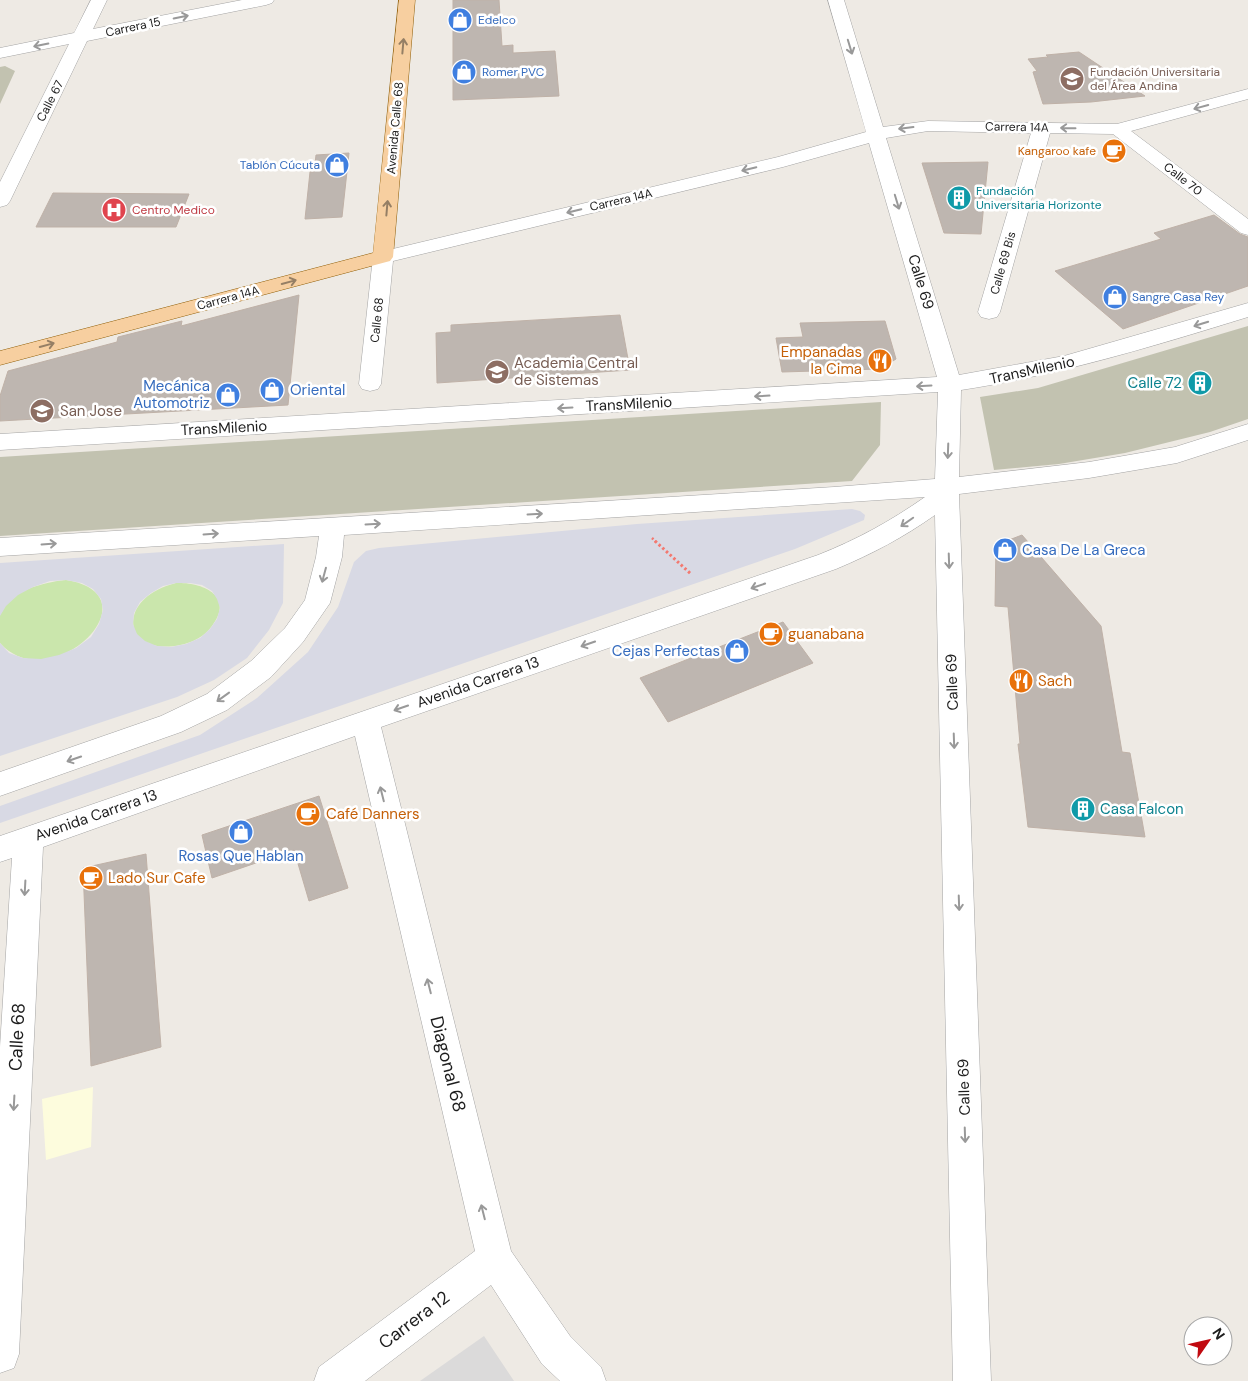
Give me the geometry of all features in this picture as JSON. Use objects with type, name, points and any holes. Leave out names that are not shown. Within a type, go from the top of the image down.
[{"type":"main road","name":"Avenida Calle 68","points":[[383,257],[407,0]]},
{"type":"main road","name":"Carrera 14A","points":[[0,358],[383,257]]},
{"type":"street","name":"Calle 67","points":[[0,201],[82,38],[99,0]]},
{"type":"street","name":"Carrera 15","points":[[0,54],[266,0]]},
{"type":"street","name":"Calle 69","points":[[836,0],[950,384],[947,491],[972,1381]]},
{"type":"street","name":"Carrera 14A","points":[[383,257],[790,159],[876,134],[911,127],[1117,129],[1248,94]]},
{"type":"street","name":"Calle 69 Bis","points":[[989,312],[1042,128]]},
{"type":"street","name":"Calle 70","points":[[1117,129],[1248,230]]},
{"type":"street","name":"Calle 68","points":[[370,384],[383,257]]},
{"type":"street","name":"TransMilenio","points":[[0,442],[950,384],[1053,367],[1248,310]]},
{"type":"street","points":[[0,547],[852,495],[947,491],[1178,455],[1248,432]]},
{"type":"street","name":"Avenida Carrera 13","points":[[14,844],[861,548],[899,528],[947,491]]},
{"type":"street","points":[[0,784],[171,724],[217,702],[261,669],[294,635],[316,603],[329,557],[332,527]]},
{"type":"street","name":"Diagonal 68","points":[[365,721],[495,1259],[556,1350],[587,1381]]},
{"type":"street","name":"Calle 68","points":[[0,1354],[14,844]]},
{"type":"street","name":"Carrera 12","points":[[333,1381],[495,1259]]},
{"type":"path","points":[[651,537],[719,599]]},
{"type":"shaded area","points":[[5,66],[15,71],[0,104],[0,67]]},
{"type":"shaded area","points":[[1248,326],[1248,419],[1210,432],[1125,453],[1059,464],[994,470],[980,397],[1038,388]]},
{"type":"shaded area","points":[[881,402],[880,445],[852,481],[0,536],[0,457]]},
{"type":"shaded area","points":[[852,509],[860,511],[865,515],[864,520],[795,549],[0,823],[0,806],[200,735],[257,698],[308,652],[338,607],[354,562],[366,551],[379,548],[637,524]]},
{"type":"shaded area","points":[[284,544],[283,603],[269,630],[247,658],[214,680],[177,697],[0,756],[0,643],[9,653],[23,658],[41,659],[59,655],[76,648],[91,637],[99,624],[103,610],[101,599],[93,589],[82,583],[66,580],[50,581],[18,595],[6,606],[0,616],[0,563]],"holes":[[[176,583],[202,585],[212,591],[217,599],[220,608],[217,619],[210,629],[200,638],[186,644],[171,647],[157,646],[145,641],[137,634],[133,624],[134,613],[140,602],[163,586]]]},
{"type":"shaded area","points":[[93,1087],[91,1147],[46,1160],[42,1099]]},
{"type":"shaded area","points":[[484,1336],[514,1381],[420,1381]]},
{"type":"green space","points":[[66,580],[92,589],[102,604],[99,622],[87,638],[68,652],[45,659],[21,657],[0,643],[0,615],[4,607],[11,600],[28,589]]},
{"type":"green space","points":[[176,583],[196,585],[213,593],[218,599],[220,606],[218,615],[206,633],[189,643],[161,646],[146,642],[137,635],[133,624],[135,612],[143,601],[156,590]]},
{"type":"building","points":[[453,0],[499,0],[502,46],[513,45],[513,53],[555,51],[559,96],[453,100]]},
{"type":"building","name":"Fundación Universitaria del Área Andina","points":[[1079,52],[1145,96],[1091,102],[1043,104],[1033,72],[1037,71],[1028,59],[1048,57],[1046,55]]},
{"type":"building","points":[[349,153],[342,217],[305,219],[310,172],[314,172],[316,155]]},
{"type":"building","name":"Fundación Universitaria Horizonte","points":[[988,162],[981,234],[944,233],[922,163]]},
{"type":"building","name":"Centro Medico","points":[[53,193],[189,194],[176,227],[36,227]]},
{"type":"building","points":[[1214,215],[1240,234],[1248,237],[1248,286],[1123,329],[1055,271],[1161,239],[1154,233]]},
{"type":"building","points":[[299,295],[288,405],[0,421],[0,396],[8,371],[117,342],[118,337],[182,321],[181,326]]},
{"type":"building","points":[[620,315],[630,370],[437,383],[436,333],[451,332],[451,325]]},
{"type":"building","points":[[885,321],[896,359],[880,369],[782,372],[776,338],[803,337],[800,323]]},
{"type":"building","points":[[1022,535],[1101,626],[1122,752],[1130,753],[1145,837],[1028,827],[1018,744],[1020,744],[1008,607],[995,606],[996,545]]},
{"type":"building","points":[[783,622],[813,663],[668,722],[640,678]]},
{"type":"building","points":[[319,796],[348,888],[309,901],[294,850],[212,878],[202,835]]},
{"type":"building","points":[[146,854],[161,1047],[91,1066],[83,868]]},
{"type":"place","name":"Edelco","points":[[460,20]]},
{"type":"place","name":"Romer PVC","points":[[464,72]]},
{"type":"place","name":"Fundación Universitaria del Área Andina","points":[[1072,79]]},
{"type":"place","name":"Kangaroo kafe","points":[[1114,151]]},
{"type":"place","name":"Tablón Cúcuta","points":[[337,165]]},
{"type":"place","name":"Fundación Universitaria Horizonte","points":[[959,198]]},
{"type":"place","name":"Centro Medico","points":[[114,210]]},
{"type":"place","name":"Sangre Casa Rey","points":[[1115,297]]},
{"type":"place","name":"Empanadas la Cima","points":[[880,361]]},
{"type":"place","name":"Academia Central de Sistemas","points":[[497,372]]},
{"type":"place","name":"Calle 72","points":[[1200,383]]},
{"type":"place","name":"Oriental","points":[[272,390]]},
{"type":"place","name":"Mecánica Automotriz","points":[[228,395]]},
{"type":"place","name":"San Jose","points":[[42,411]]},
{"type":"place","name":"Casa De La Greca","points":[[1005,550]]},
{"type":"place","name":"guanabana","points":[[771,634]]},
{"type":"place","name":"Cejas Perfectas","points":[[737,651]]},
{"type":"place","name":"Sach","points":[[1021,681]]},
{"type":"place","name":"Casa Falcon","points":[[1083,809]]},
{"type":"place","name":"Café Danners","points":[[308,814]]},
{"type":"place","name":"Rosas Que Hablan","points":[[241,832]]},
{"type":"place","name":"Lado Sur Cafe","points":[[91,878]]}]
